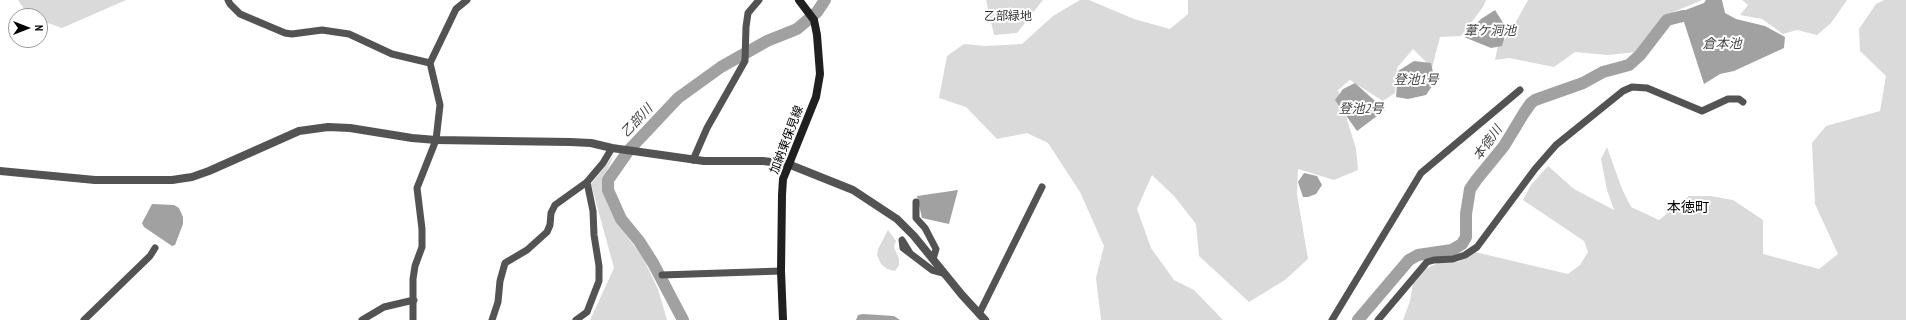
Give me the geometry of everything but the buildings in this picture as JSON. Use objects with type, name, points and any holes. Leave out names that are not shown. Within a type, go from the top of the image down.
[{"type":"main road","name":"加納東保見線","points":[[783,320],[781,271],[782,195],[784,179],[788,164],[806,124],[819,89],[820,74],[820,56],[814,20],[799,0]]},
{"type":"street","points":[[228,0],[240,14],[285,33],[292,34],[322,30],[350,34],[392,54],[430,63]]},
{"type":"street","points":[[413,320],[413,279],[422,247],[422,229],[417,188],[436,140],[440,105],[430,63],[456,9],[467,0]]},
{"type":"street","points":[[693,160],[707,128],[745,61],[748,13],[759,0]]},
{"type":"street","points":[[1378,320],[1427,262],[1453,259],[1465,255],[1477,247],[1535,169],[1556,145],[1623,91],[1632,87],[1647,88],[1702,112],[1728,99],[1738,99],[1744,102]]},
{"type":"street","points":[[1332,320],[1420,173],[1520,90]]},
{"type":"street","points":[[0,170],[95,180],[162,181],[192,177],[283,138],[311,128],[328,126],[436,140],[591,143],[612,148],[693,160],[763,161],[788,164],[853,190],[880,206],[897,219],[982,317],[1042,187]]},
{"type":"street","points":[[492,320],[498,302],[500,281],[505,264],[527,250],[547,232],[550,225],[551,213],[555,205],[587,182],[603,163],[612,148]]},
{"type":"street","points":[[576,320],[587,312],[599,281],[599,266],[594,235],[593,211],[587,182]]},
{"type":"street","points":[[916,202],[916,218],[925,228],[936,249],[933,259]]},
{"type":"street","points":[[84,320],[150,256],[155,248]]},
{"type":"street","points":[[910,253],[932,270],[943,273]]},
{"type":"street","points":[[662,275],[781,271]]},
{"type":"street","points":[[362,320],[384,307],[414,300]]},
{"type":"green space","points":[[18,0],[126,0],[62,28],[48,23],[48,8],[24,8]]},
{"type":"green space","name":"乙部緑地","points":[[986,0],[1043,0],[1017,33],[994,35]]},
{"type":"green space","points":[[1080,0],[1089,0],[1134,19],[1170,29],[1188,14],[1188,0],[1486,0],[1483,7],[1461,36],[1440,37],[1432,68],[1413,49],[1397,68],[1395,93],[1383,101],[1350,80],[1338,90],[1356,149],[1358,170],[1334,180],[1298,169],[1297,194],[1308,259],[1285,280],[1249,302],[1199,256],[1196,224],[1174,196],[1152,175],[1137,209],[1151,248],[1174,280],[1194,290],[1223,320],[1101,320],[1096,278],[1104,246],[1080,192],[1048,143],[1027,133],[997,139],[966,107],[939,98],[947,56],[964,44],[985,46],[1022,44],[1053,16]]},
{"type":"green space","points":[[1528,0],[1702,0],[1664,16],[1636,52],[1608,55],[1575,52],[1554,67],[1509,58],[1495,60],[1498,46],[1508,36]]},
{"type":"green space","points":[[1742,0],[1847,0],[1831,23],[1817,35],[1797,30],[1783,34],[1762,19],[1740,15],[1748,5]]},
{"type":"green space","points":[[1884,0],[1906,0],[1906,320],[1403,320],[1410,301],[1413,283],[1425,269],[1438,263],[1458,262],[1475,252],[1568,274],[1580,265],[1588,252],[1584,241],[1523,200],[1531,185],[1548,166],[1574,189],[1614,210],[1607,190],[1601,159],[1607,147],[1622,189],[1631,207],[1659,220],[1689,196],[1710,196],[1733,200],[1763,220],[1763,254],[1819,269],[1838,254],[1815,204],[1812,143],[1826,126],[1880,111],[1886,76],[1860,51],[1859,29],[1876,4]]},
{"type":"green space","points":[[614,155],[603,180],[604,194],[621,228],[643,258],[658,289],[667,320],[590,320],[614,268],[591,184]]},
{"type":"green space","points":[[888,230],[896,241],[894,247],[899,259],[899,265],[895,271],[887,269],[881,264],[877,255],[878,249]]},
{"type":"water","name":"倉本池","points":[[1706,0],[1722,0],[1725,13],[1736,19],[1765,26],[1785,37],[1784,48],[1734,71],[1720,74],[1704,84],[1684,22],[1683,11],[1704,3]]},
{"type":"water","name":"葦ケ洞池","points":[[1495,10],[1507,29],[1502,46],[1491,48],[1464,37],[1481,19]]},
{"type":"water","name":"登池1号","points":[[1414,61],[1431,63],[1435,82],[1426,95],[1408,99],[1396,97],[1398,71]]},
{"type":"water","name":"登池2号","points":[[1355,83],[1385,110],[1357,131],[1335,100],[1343,89]]},
{"type":"water","points":[[1304,173],[1317,176],[1322,185],[1316,194],[1308,197],[1303,197],[1298,182]]},
{"type":"water","points":[[958,190],[949,224],[922,218],[917,196]]},
{"type":"water","points":[[152,204],[174,205],[179,208],[183,217],[183,224],[175,245],[172,246],[144,227],[142,223]]},
{"type":"water","points":[[858,315],[894,316],[900,320],[856,320]]},
{"type":"waterway","name":"乙部川","points":[[683,320],[653,263],[639,241],[621,219],[608,190],[608,180],[629,150],[678,98],[721,67],[767,41],[797,29],[817,12],[825,0]]},
{"type":"waterway","name":"本徳川","points":[[1358,320],[1409,260],[1418,255],[1452,250],[1462,244],[1466,237],[1466,214],[1470,189],[1504,146],[1531,103],[1535,100],[1583,83],[1603,72],[1629,65],[1640,55],[1667,20],[1683,16]]},
{"type":"district","name":"本徳町","points":[[1688,208]]}]
